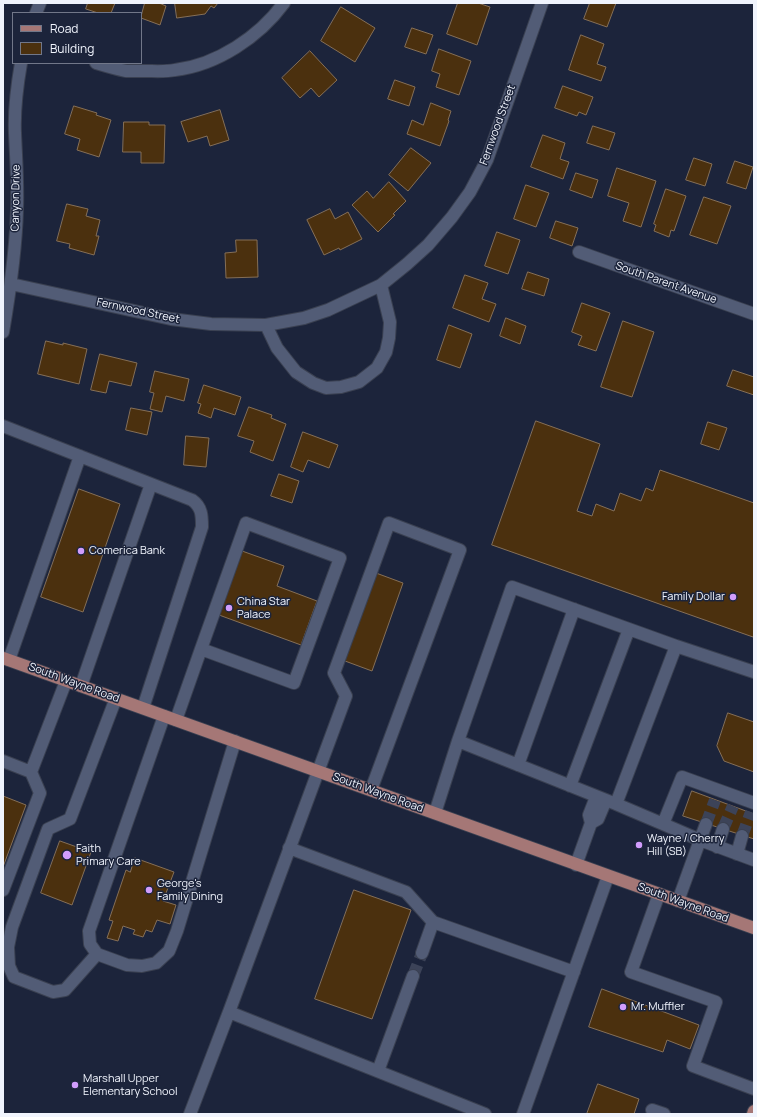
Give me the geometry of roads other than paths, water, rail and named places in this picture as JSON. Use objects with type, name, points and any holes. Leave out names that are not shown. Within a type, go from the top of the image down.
[{"type":"main road","name":"South Wayne Road","points":[[6,659],[754,928]]},
{"type":"street","points":[[100,64],[126,71],[159,72],[176,70],[205,62],[237,47],[263,27],[284,3]]},
{"type":"street","name":"Fernwood Street","points":[[11,284],[171,319],[211,324],[266,325],[304,318],[328,310],[381,285],[428,245],[452,217],[470,192],[487,160],[542,3]]},
{"type":"street","name":"Canyon Drive","points":[[3,332],[11,284],[15,246],[17,170],[15,132],[16,106],[22,64]]},
{"type":"street","name":"South Parent Avenue","points":[[579,252],[754,314]]},
{"type":"street","points":[[266,325],[277,348],[296,372],[326,388],[341,387],[359,382],[377,368],[386,352],[390,322],[381,285]]},
{"type":"street","points":[[3,426],[192,500],[197,503],[202,511],[202,527],[143,708]]},
{"type":"street","points":[[6,659],[80,456]]},
{"type":"street","points":[[81,686],[151,484]]},
{"type":"street","points":[[176,720],[246,523],[340,558],[294,683],[202,649]]},
{"type":"street","points":[[190,1114],[346,696],[334,673],[389,523],[460,550],[371,790]]},
{"type":"street","points":[[435,813],[458,741],[512,587],[676,646],[754,672]]},
{"type":"street","points":[[518,765],[574,609]]},
{"type":"street","points":[[570,786],[629,629]]},
{"type":"street","points":[[576,865],[591,823],[589,815],[606,800],[676,646]]},
{"type":"street","points":[[3,890],[40,793],[31,772],[66,681]]},
{"type":"street","points":[[97,954],[64,990],[53,992],[14,977],[9,966],[8,947],[12,927],[48,829],[70,819],[116,698]]},
{"type":"street","points":[[164,716],[89,931],[90,944],[97,954],[127,965],[142,966],[156,963],[169,950],[177,931],[236,741]]},
{"type":"street","points":[[458,741],[606,800],[717,847],[754,860]]},
{"type":"street","points":[[3,761],[31,772]]},
{"type":"street","points":[[663,824],[682,777],[717,795],[753,807]]},
{"type":"street","points":[[678,901],[706,824]]},
{"type":"street","points":[[717,847],[724,829]]},
{"type":"street","points":[[737,854],[742,836]]},
{"type":"street","points":[[289,848],[406,892],[433,922],[574,972]]},
{"type":"street","points":[[523,1114],[608,876]]},
{"type":"street","points":[[659,894],[631,972],[716,1002],[693,1066],[754,1089]]},
{"type":"street","points":[[422,953],[433,922]]},
{"type":"street","points":[[378,1072],[414,976]]},
{"type":"street","points":[[229,1012],[485,1114]]},
{"type":"tunnel","points":[[706,824],[715,800]]},
{"type":"tunnel","points":[[723,829],[733,806]]},
{"type":"tunnel","points":[[742,836],[751,812]]},
{"type":"tunnel","points":[[413,976],[422,953]]},
{"type":"place","name":"Comerica Bank","points":[[81,551]]},
{"type":"place","name":"Family Dollar","points":[[733,597]]},
{"type":"place","name":"China Star Palace","points":[[229,608]]},
{"type":"place","name":"Wayne / Cherry Hill (SB)","points":[[639,845]]},
{"type":"place","name":"Faith Primary Care","points":[[67,855]]},
{"type":"place","name":"George's Family Dining","points":[[149,890]]},
{"type":"place","name":"Mr. Muffler","points":[[623,1007]]},
{"type":"place","name":"Marshall Upper Elementary School","points":[[75,1085]]}]
